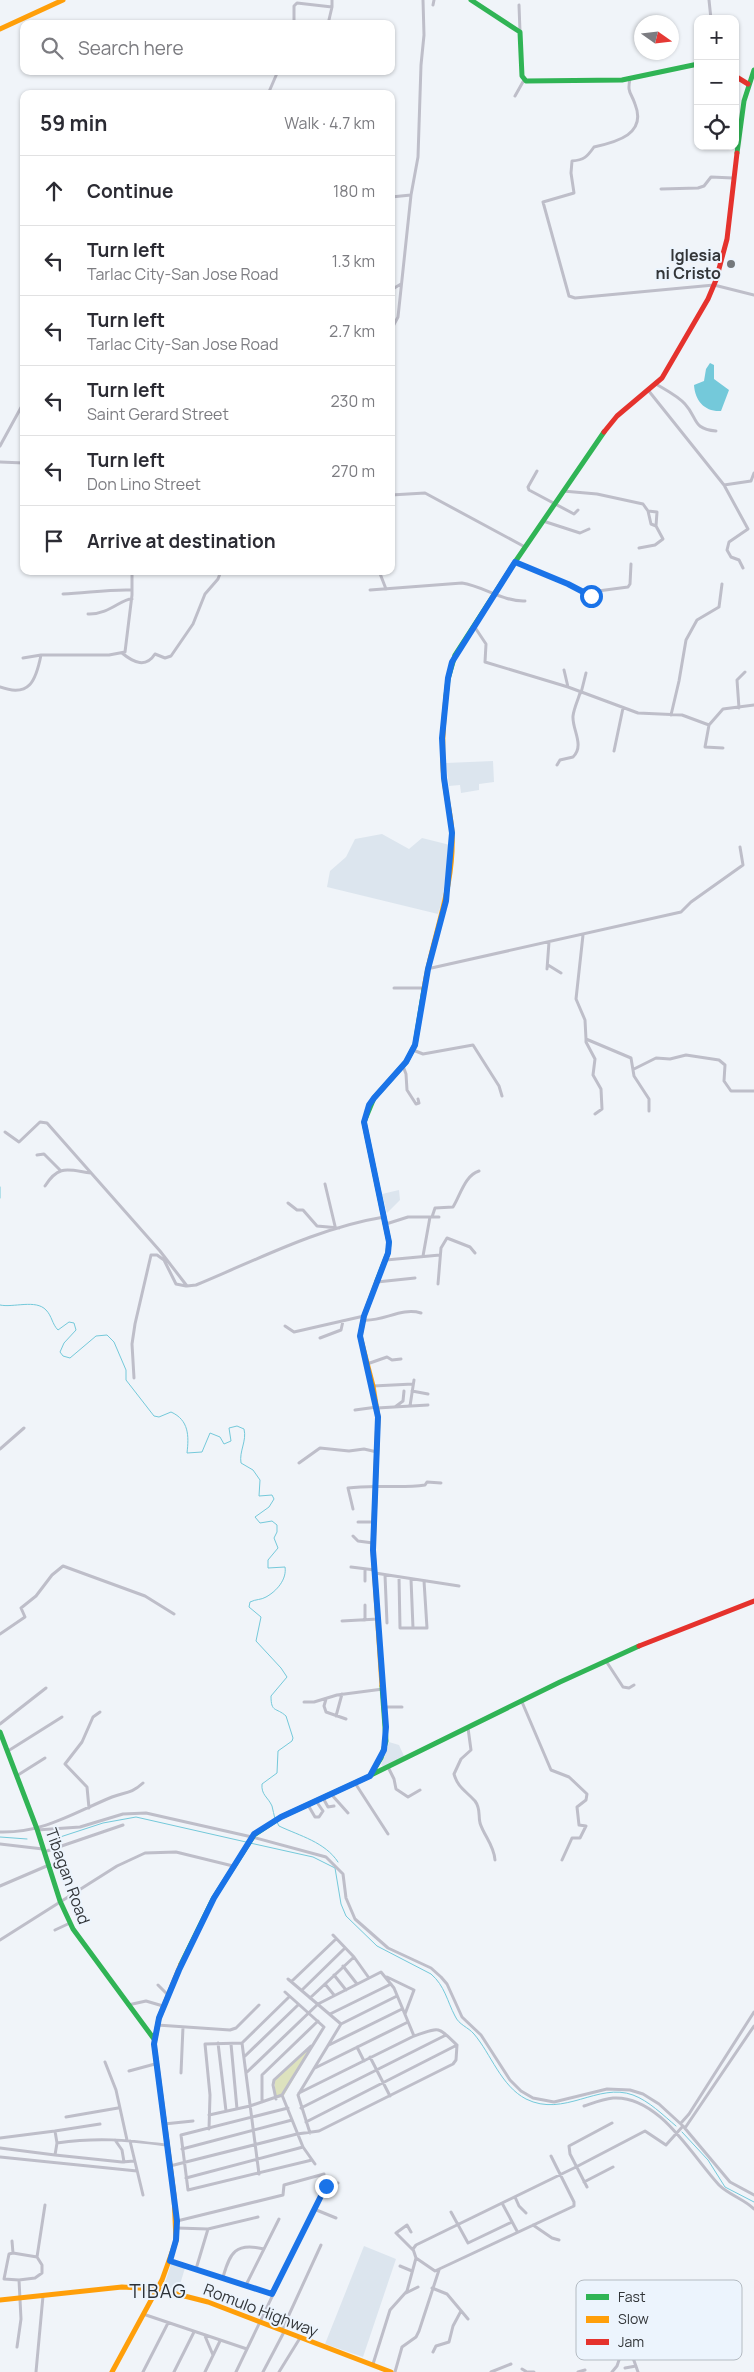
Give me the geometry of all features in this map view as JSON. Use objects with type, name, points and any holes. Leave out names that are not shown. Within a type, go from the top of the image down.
[{"type":"main road","points":[[0,29],[63,0]]},
{"type":"main road","points":[[471,0],[520,32],[522,76],[524,80],[547,82],[630,78],[694,65]]},
{"type":"main road","points":[[370,1776],[384,1750],[386,1730],[374,1543],[375,1485],[378,1452],[377,1407],[360,1336],[363,1318],[386,1260],[389,1242],[364,1122],[369,1105],[413,1050],[428,969],[446,901],[452,833],[442,758],[448,678],[455,655],[525,547],[611,422],[656,384],[670,366],[714,285],[726,231],[748,84],[754,70]]},
{"type":"main road","points":[[739,78],[748,84]]},
{"type":"main road","points":[[112,2372],[170,2261],[177,2228],[155,2064],[154,2039],[157,2025],[198,1927],[251,1838],[281,1817],[606,1662],[713,1616],[754,1601]]},
{"type":"main road","name":"Tibagan Road","points":[[0,1732],[18,1775],[60,1901],[70,1923],[127,2005],[154,2039]]},
{"type":"main road","name":"Romulo Highway","points":[[0,2300],[122,2288],[157,2289],[192,2297],[393,2372]]},
{"type":"street","points":[[329,20],[332,0]]},
{"type":"street","points":[[395,323],[398,317],[411,195],[418,157],[424,35],[423,0]]},
{"type":"street","points":[[433,6],[434,0]]},
{"type":"street","points":[[709,0],[711,15]]},
{"type":"street","points":[[294,20],[294,6],[297,3],[332,7]]},
{"type":"street","points":[[519,4],[520,32]]},
{"type":"street","points":[[270,90],[276,75]]},
{"type":"street","points":[[630,78],[628,92],[635,103],[639,116],[634,129],[618,141],[594,147],[590,154],[581,160],[572,161],[574,194],[544,202],[569,296],[575,298],[714,285],[754,295]]},
{"type":"street","points":[[515,96],[524,80]]},
{"type":"street","points":[[661,189],[698,188],[704,186],[711,178],[733,178]]},
{"type":"street","points":[[395,197],[411,195]]},
{"type":"street","points":[[395,288],[402,284]]},
{"type":"street","points":[[656,384],[684,403],[697,424],[707,430],[716,431]]},
{"type":"street","points":[[648,390],[724,485],[748,529],[729,542],[727,550],[731,557],[739,560],[743,568]]},
{"type":"street","points":[[0,446],[20,409]]},
{"type":"street","points":[[0,462],[20,463]]},
{"type":"street","points":[[537,471],[528,489],[575,514],[578,510]]},
{"type":"street","points":[[724,485],[751,481],[754,473]]},
{"type":"street","points":[[563,491],[597,494],[643,504],[648,511],[651,524],[656,526],[663,538],[655,544],[639,548]]},
{"type":"street","points":[[395,495],[425,493],[525,547]]},
{"type":"street","points":[[648,511],[657,512],[656,526]]},
{"type":"street","points":[[543,521],[580,533],[589,529]]},
{"type":"street","points":[[515,562],[568,584],[590,596],[598,592],[628,587],[630,584],[630,564]]},
{"type":"street","points":[[122,653],[127,646],[132,599],[132,575]]},
{"type":"street","points":[[24,658],[41,655],[122,653],[131,659],[144,663],[149,662],[155,654],[165,658],[171,656],[196,619],[208,588],[218,579],[220,575]]},
{"type":"street","points":[[381,575],[386,590]]},
{"type":"street","points":[[370,590],[462,583],[516,601],[525,601]]},
{"type":"street","points":[[671,715],[679,681],[684,643],[697,620],[719,607],[722,584]]},
{"type":"street","points":[[63,594],[91,593],[112,589],[132,590]]},
{"type":"street","points":[[88,614],[103,613],[126,599],[132,599]]},
{"type":"street","points":[[474,626],[486,644],[485,662],[568,687],[638,713],[682,715],[709,725]]},
{"type":"street","points":[[0,687],[15,691],[28,686],[36,675],[41,655]]},
{"type":"street","points":[[564,670],[568,687]]},
{"type":"street","points":[[740,708],[737,680],[746,672]]},
{"type":"street","points":[[557,765],[560,760],[573,757],[577,752],[578,738],[573,716],[586,673]]},
{"type":"street","points":[[723,748],[705,747],[709,725],[723,709],[754,705]]},
{"type":"street","points":[[614,751],[623,708]]},
{"type":"street","points":[[428,969],[681,912],[691,902],[743,865],[740,847]]},
{"type":"street","points":[[582,935],[576,1000],[585,1020],[586,1042],[595,1059],[593,1075],[601,1089],[602,1109],[595,1114]]},
{"type":"street","points":[[547,969],[549,942]]},
{"type":"street","points":[[547,964],[561,973]]},
{"type":"street","points":[[394,988],[425,988]]},
{"type":"street","points":[[586,1039],[591,1043],[626,1055],[632,1060],[634,1076],[649,1099],[649,1111]]},
{"type":"street","points":[[413,1050],[423,1054],[473,1045],[499,1086],[502,1096]]},
{"type":"street","points":[[634,1069],[656,1058],[670,1059],[686,1055],[719,1060],[725,1065],[724,1081],[730,1091],[754,1092]]},
{"type":"street","points":[[402,1065],[411,1099],[416,1104],[419,1103],[418,1099]]},
{"type":"street","points":[[5,1132],[19,1142],[40,1122],[45,1122],[160,1251],[187,1286]]},
{"type":"street","points":[[37,1155],[44,1154],[60,1170]]},
{"type":"street","points":[[46,1186],[53,1174],[60,1170],[91,1173]]},
{"type":"street","points":[[424,1256],[431,1217],[435,1208],[453,1207],[466,1182],[479,1171]]},
{"type":"street","points":[[325,1184],[337,1227]]},
{"type":"street","points":[[288,1204],[296,1210],[303,1210],[317,1226],[337,1227]]},
{"type":"street","points":[[134,1378],[132,1344],[151,1255],[154,1254],[164,1260],[176,1284],[196,1285],[290,1244],[337,1227],[385,1217]]},
{"type":"street","points":[[386,1224],[408,1217],[439,1217]]},
{"type":"street","points":[[438,1284],[441,1248],[447,1238],[470,1248],[475,1253]]},
{"type":"street","points":[[386,1260],[440,1255]]},
{"type":"street","points":[[377,1282],[415,1278]]},
{"type":"street","points":[[285,1326],[294,1332],[363,1318],[377,1320],[407,1311],[421,1313]]},
{"type":"street","points":[[320,1338],[342,1330],[343,1321]]},
{"type":"street","points":[[367,1364],[387,1357],[392,1360],[401,1359]]},
{"type":"street","points":[[373,1386],[413,1382],[410,1406]]},
{"type":"street","points":[[395,1407],[403,1401],[404,1391]]},
{"type":"street","points":[[412,1391],[428,1394]]},
{"type":"street","points":[[355,1410],[428,1405]]},
{"type":"street","points":[[0,1449],[24,1428]]},
{"type":"street","points":[[299,1463],[320,1448],[364,1449],[378,1452]]},
{"type":"street","points":[[353,1509],[348,1488],[375,1485],[406,1488],[425,1485],[428,1482],[441,1483]]},
{"type":"street","points":[[358,1522],[374,1522]]},
{"type":"street","points":[[353,1536],[358,1541],[374,1543]]},
{"type":"street","points":[[0,1634],[24,1617],[21,1608],[40,1592],[52,1575],[63,1566],[144,1596],[174,1614]]},
{"type":"street","points":[[351,1567],[385,1575],[460,1586]]},
{"type":"street","points":[[365,1569],[365,1581]]},
{"type":"street","points":[[385,1575],[387,1623]]},
{"type":"street","points":[[399,1577],[400,1628],[427,1628],[424,1581]]},
{"type":"street","points":[[411,1579],[413,1628]]},
{"type":"street","points":[[365,1605],[365,1620]]},
{"type":"street","points":[[342,1621],[378,1620]]},
{"type":"street","points":[[606,1662],[623,1687],[629,1688],[634,1685]]},
{"type":"street","points":[[0,1724],[46,1688]]},
{"type":"street","points":[[304,1702],[314,1702],[342,1694],[383,1688]]},
{"type":"street","points":[[336,1716],[342,1694]]},
{"type":"street","points":[[326,1698],[324,1706],[326,1712],[346,1719]]},
{"type":"street","points":[[522,1702],[551,1770],[568,1777],[587,1794],[586,1800],[577,1805],[576,1812],[579,1825],[586,1826],[585,1830],[580,1838],[572,1838],[562,1860]]},
{"type":"street","points":[[384,1707],[402,1707]]},
{"type":"street","points":[[89,1808],[87,1787],[65,1764],[82,1742],[93,1717],[100,1712]]},
{"type":"street","points":[[8,1751],[62,1717]]},
{"type":"street","points":[[468,1728],[471,1750],[461,1759],[454,1774],[458,1786],[474,1800],[480,1811],[480,1822],[494,1850],[494,1860]]},
{"type":"street","points":[[18,1775],[45,1758]]},
{"type":"street","points":[[388,1767],[399,1792],[408,1796],[420,1790]]},
{"type":"street","points":[[354,1783],[388,1834]]},
{"type":"street","points":[[37,1830],[114,1796],[132,1792],[143,1784]]},
{"type":"street","points":[[332,1794],[348,1813]]},
{"type":"street","points":[[323,1798],[328,1806],[334,1806]]},
{"type":"street","points":[[308,1804],[315,1817],[319,1817],[323,1811],[316,1801]]},
{"type":"street","points":[[0,1832],[21,1833],[37,1830],[80,1828],[123,1814],[146,1813],[328,1859],[343,1874],[346,1898],[355,1919],[388,1948],[431,1968],[441,1977],[448,1986],[462,2017],[481,2035],[510,2080],[521,2091],[533,2098],[554,2102],[607,2089],[630,2090],[643,2094],[659,2104],[683,2126],[728,2180],[754,2195]]},
{"type":"street","points":[[0,1844],[44,1851],[122,1825]]},
{"type":"street","points":[[0,1940],[117,1866],[145,1853],[176,1852],[233,1866]]},
{"type":"street","points":[[0,1886],[49,1865]]},
{"type":"street","points":[[55,1930],[70,1923]]},
{"type":"street","points":[[333,1935],[354,1957],[369,1978]]},
{"type":"street","points":[[336,1939],[290,1980],[341,2024]]},
{"type":"street","points":[[302,1990],[345,1948]]},
{"type":"street","points":[[310,1998],[354,1957]]},
{"type":"street","points":[[344,1966],[357,1984]]},
{"type":"street","points":[[246,2073],[318,2004],[381,1972],[391,1984],[414,2036]]},
{"type":"street","points":[[334,1975],[346,1990]]},
{"type":"street","points":[[386,1978],[414,1990],[405,2014]]},
{"type":"street","points":[[324,1984],[334,1996]]},
{"type":"street","points":[[330,2014],[391,1984]]},
{"type":"street","points":[[158,1985],[168,1995]]},
{"type":"street","points":[[209,2115],[276,2099],[282,2095],[324,2028],[289,1997],[286,1992]]},
{"type":"street","points":[[310,2133],[298,2096],[341,2024],[397,1996]]},
{"type":"street","points":[[208,2129],[210,2095],[206,2043],[231,2044],[242,2042],[289,1997]]},
{"type":"street","points":[[127,2005],[146,2001],[164,2006]]},
{"type":"street","points":[[157,2025],[233,2030],[259,2005]]},
{"type":"street","points":[[244,2057],[298,2005]]},
{"type":"street","points":[[328,2046],[402,2009]]},
{"type":"street","points":[[683,2126],[754,2012]]},
{"type":"street","points":[[262,2102],[262,2075],[318,2021]]},
{"type":"street","points":[[314,2068],[408,2022]]},
{"type":"street","points":[[413,2250],[416,2245],[576,2167],[645,2130],[666,2144],[678,2134],[754,2026]]},
{"type":"street","points":[[181,2073],[183,2027]]},
{"type":"street","points":[[299,2093],[414,2036],[437,2028],[458,2045]]},
{"type":"street","points":[[301,2108],[446,2035]]},
{"type":"street","points":[[242,2042],[259,2174]]},
{"type":"street","points":[[218,2044],[226,2111]]},
{"type":"street","points":[[231,2044],[237,2109]]},
{"type":"street","points":[[276,2099],[273,2085],[274,2080],[312,2045]]},
{"type":"street","points":[[306,2122],[458,2045]]},
{"type":"street","points":[[170,2166],[297,2134],[319,2131],[452,2064],[457,2058],[458,2045]]},
{"type":"street","points":[[357,2047],[364,2061]]},
{"type":"street","points":[[370,2058],[390,2096]]},
{"type":"street","points":[[105,2062],[116,2090],[118,2108],[144,2195]]},
{"type":"street","points":[[129,2071],[155,2064]]},
{"type":"street","points":[[282,2095],[288,2108],[303,2147],[313,2162],[191,2191],[188,2188],[181,2135],[288,2108]]},
{"type":"street","points":[[584,2106],[614,2098],[632,2100],[650,2110],[678,2134],[719,2184],[754,2209]]},
{"type":"street","points":[[66,2117],[118,2108]]},
{"type":"street","points":[[182,2149],[292,2120]]},
{"type":"street","points":[[163,2124],[193,2121]]},
{"type":"street","points":[[587,2188],[569,2151],[570,2144],[612,2123]]},
{"type":"street","points":[[0,2138],[100,2124]]},
{"type":"street","points":[[54,2155],[57,2143],[55,2131]]},
{"type":"street","points":[[57,2143],[90,2139],[115,2139],[166,2145]]},
{"type":"street","points":[[115,2139],[122,2150],[124,2162]]},
{"type":"street","points":[[186,2178],[303,2147]]},
{"type":"street","points":[[0,2148],[124,2162],[134,2161]]},
{"type":"street","points":[[411,2232],[406,2225],[396,2234],[413,2250],[416,2258],[433,2271],[574,2206],[574,2202],[551,2156]]},
{"type":"street","points":[[0,2157],[136,2170]]},
{"type":"street","points":[[584,2182],[613,2167]]},
{"type":"street","points":[[177,2221],[283,2195],[284,2185],[324,2174]]},
{"type":"street","points":[[236,2372],[272,2294],[326,2186],[338,2183]]},
{"type":"street","points":[[515,2197],[518,2206],[526,2213]]},
{"type":"street","points":[[502,2203],[518,2231]]},
{"type":"street","points":[[37,2258],[45,2205]]},
{"type":"street","points":[[314,2209],[336,2218]]},
{"type":"street","points":[[451,2212],[465,2241],[469,2243],[512,2222]]},
{"type":"street","points":[[177,2228],[208,2229],[258,2217]]},
{"type":"street","points":[[246,2285],[279,2219]]},
{"type":"street","points":[[533,2224],[552,2238],[559,2240]]},
{"type":"street","points":[[196,2269],[208,2229]]},
{"type":"street","points":[[12,2241],[13,2253]]},
{"type":"street","points":[[263,2372],[321,2245]]},
{"type":"street","points":[[223,2277],[230,2254],[234,2250],[251,2247],[264,2249]]},
{"type":"street","points":[[13,2253],[37,2258],[42,2264],[41,2275],[35,2278],[19,2280],[4,2279],[9,2256],[13,2253]]},
{"type":"street","points":[[373,2365],[390,2310],[405,2293],[416,2258]]},
{"type":"street","points":[[170,2261],[272,2294]]},
{"type":"street","points":[[400,2266],[412,2271]]},
{"type":"street","points":[[393,2372],[402,2347],[416,2337],[419,2331],[440,2269]]},
{"type":"street","points":[[17,2347],[21,2324],[19,2280]]},
{"type":"street","points":[[405,2293],[418,2287]]},
{"type":"street","points":[[432,2288],[447,2294],[468,2319]]},
{"type":"street","points":[[36,2372],[43,2295]]},
{"type":"street","points":[[433,2352],[436,2346],[448,2342],[453,2326],[461,2311]]},
{"type":"street","points":[[143,2314],[247,2349]]},
{"type":"street","points":[[143,2372],[168,2323]]},
{"type":"street","points":[[174,2372],[194,2332]]},
{"type":"street","points":[[205,2336],[213,2355]]},
{"type":"street","points":[[279,2372],[300,2338]]},
{"type":"street","points":[[205,2372],[220,2341]]},
{"type":"street","points":[[612,2372],[619,2360]]},
{"type":"street","points":[[634,2360],[638,2372]]},
{"type":"street","points":[[491,2372],[511,2364]]},
{"type":"street","points":[[625,2368],[636,2366]]},
{"type":"street","points":[[522,2368],[528,2372],[534,2372]]},
{"type":"street","points":[[578,2372],[585,2370]]},
{"type":"shaded area","points":[[493,761],[494,782],[479,784],[479,790],[461,793],[460,785],[449,786],[446,763]]},
{"type":"shaded area","points":[[382,834],[409,849],[422,838],[450,845],[442,901],[438,914],[327,887],[330,871],[346,857],[355,839]]},
{"type":"shaded area","points":[[399,1190],[400,1200],[387,1213],[382,1194]]},
{"type":"shaded area","points":[[389,1742],[399,1745],[404,1756],[385,1767],[381,1765]]},
{"type":"shaded area","points":[[364,2246],[396,2259],[363,2357],[325,2344]]},
{"type":"shaded area","points":[[171,2264],[185,2268],[178,2291],[164,2286]]},
{"type":"green space","points":[[315,2042],[283,2097],[276,2098],[274,2080]]},
{"type":"water","points":[[710,363],[714,365],[714,379],[729,390],[721,411],[710,410],[696,396],[694,385],[704,381],[706,369]]},
{"type":"waterway","points":[[0,1187],[0,1198]]},
{"type":"waterway","points":[[0,1305],[30,1304],[42,1307],[48,1312],[58,1330],[69,1322],[74,1323],[76,1330],[64,1343],[60,1352],[63,1356],[70,1358],[96,1336],[107,1335],[114,1342],[126,1370],[126,1380],[154,1416],[159,1417],[171,1412],[181,1419],[188,1435],[187,1453],[202,1452],[210,1433],[220,1437],[224,1444],[231,1441],[229,1428],[237,1426],[244,1429],[245,1438],[241,1463],[253,1470],[260,1480],[259,1496],[272,1495],[274,1499],[269,1507],[255,1517],[260,1523],[272,1521],[277,1525],[277,1532],[274,1538],[278,1548],[268,1560],[268,1568],[285,1567],[283,1580],[277,1588],[266,1597],[250,1602],[249,1607],[261,1617],[256,1641],[287,1677],[271,1696],[271,1701],[273,1707],[286,1716],[293,1738],[292,1741],[278,1751],[277,1773],[262,1784],[263,1791],[272,1806],[275,1819]]},
{"type":"waterway","points":[[48,1841],[103,1823],[136,1817],[246,1842]]},
{"type":"waterway","points":[[277,1822],[279,1826],[319,1844],[333,1855],[338,1862]]},
{"type":"waterway","points":[[0,1837],[27,1839]]},
{"type":"waterway","points":[[250,1843],[313,1857],[335,1868],[341,1904],[346,1916],[377,1946],[431,1974],[436,1979],[443,1989],[457,2019],[474,2034],[503,2078],[517,2093],[526,2099],[540,2104],[554,2105],[607,2093],[620,2092],[633,2095],[645,2101],[676,2126]]},
{"type":"waterway","points":[[682,2132],[708,2160],[725,2187],[754,2202]]},
{"type":"traffic: fast","points":[[471,0],[520,32],[522,76],[526,81],[622,80],[694,65]]},
{"type":"traffic: fast","points":[[737,153],[744,101],[754,70]]},
{"type":"traffic: fast","points":[[446,696],[448,679],[455,655],[515,562],[604,432]]},
{"type":"traffic: fast","points":[[377,1281],[388,1253],[389,1242],[364,1122],[374,1098],[406,1062],[415,1045],[424,989]]},
{"type":"traffic: fast","points":[[371,1775],[560,1682],[639,1646]]},
{"type":"traffic: fast","points":[[181,1964],[213,1899],[254,1835],[281,1817],[370,1776],[381,1758],[386,1741],[382,1686]]},
{"type":"traffic: fast","points":[[0,1732],[37,1829],[60,1901],[73,1929],[154,2039]]},
{"type":"traffic: slow","points":[[0,29],[63,0]]},
{"type":"traffic: slow","points":[[424,989],[447,892],[452,852],[452,832],[443,758],[446,696]]},
{"type":"traffic: slow","points":[[377,1281],[364,1316],[360,1336],[373,1386],[378,1417],[373,1550],[382,1686]]},
{"type":"traffic: slow","points":[[112,2372],[162,2280],[176,2241],[174,2195],[154,2044],[159,2018],[181,1964]]},
{"type":"traffic: slow","points":[[0,2300],[122,2287],[157,2289],[208,2302],[391,2372]]},
{"type":"traffic: jam","points":[[739,78],[748,84]]},
{"type":"traffic: jam","points":[[604,432],[617,416],[662,378],[708,299],[716,280],[727,239],[737,153]]},
{"type":"traffic: jam","points":[[639,1646],[754,1601]]},
{"type":"place","name":"Iglesia ni Cristo","points":[[731,264]]},
{"type":"district","name":"TIBAG","points":[[158,2291]]},
{"type":"route","points":[[326,2186],[272,2294],[170,2261],[176,2240],[177,2221],[160,2108],[154,2035],[159,2018],[198,1927],[254,1834],[281,1817],[370,1776],[384,1750],[386,1727],[373,1550],[378,1417],[373,1386],[360,1336],[364,1316],[383,1270],[389,1242],[364,1122],[369,1105],[412,1054],[428,969],[446,901],[452,833],[444,778],[442,738],[448,678],[455,655],[515,562],[568,584],[591,596]]}]
